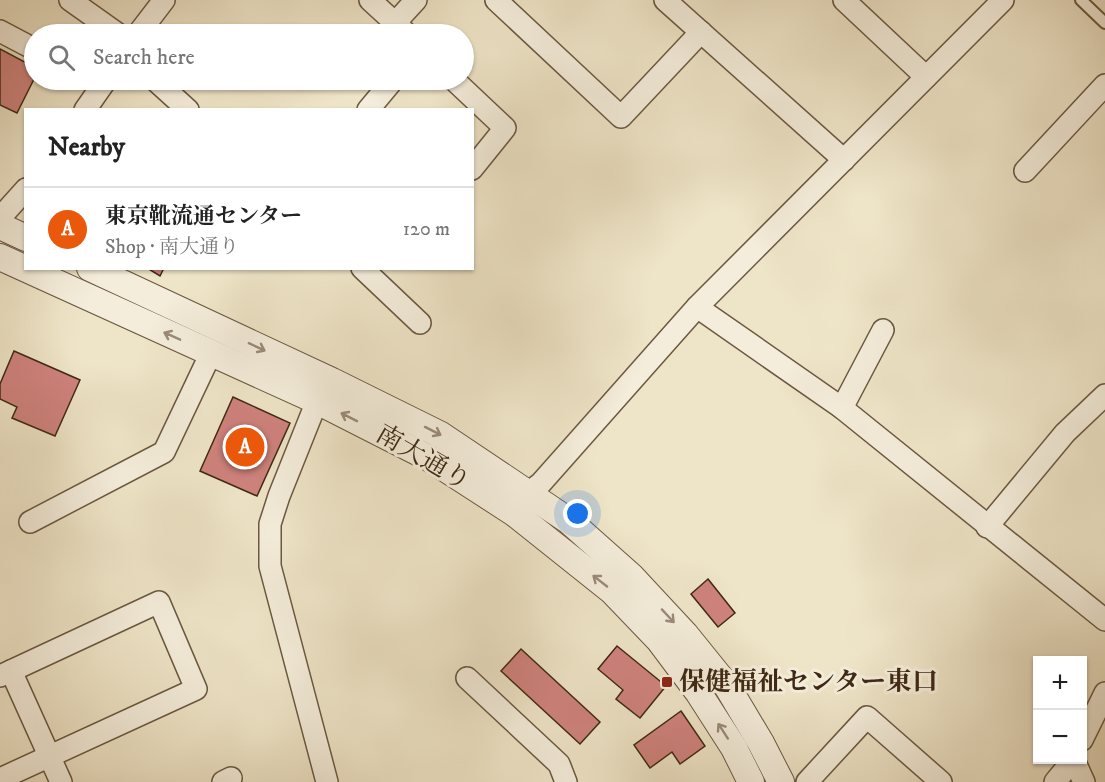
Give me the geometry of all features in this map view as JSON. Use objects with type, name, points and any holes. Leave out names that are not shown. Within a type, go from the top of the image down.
[{"type":"street","points":[[70,0],[104,24]]},
{"type":"street","points":[[146,24],[164,0]]},
{"type":"street","points":[[370,0],[396,24]]},
{"type":"street","points":[[404,24],[416,0]]},
{"type":"street","points":[[496,0],[621,117],[701,32]]},
{"type":"street","points":[[664,0],[844,160]]},
{"type":"street","points":[[844,0],[926,77]]},
{"type":"street","points":[[521,503],[697,307],[1003,0]]},
{"type":"street","points":[[0,31],[24,44]]},
{"type":"street","points":[[1025,171],[1105,85]]},
{"type":"street","points":[[86,108],[95,90]]},
{"type":"street","points":[[166,90],[186,108]]},
{"type":"street","points":[[370,108],[385,90]]},
{"type":"street","points":[[465,90],[506,128],[474,167]]},
{"type":"street","points":[[0,218],[24,191]]},
{"type":"street","points":[[0,226],[24,237]]},
{"type":"street","name":"南大通り","points":[[0,257],[24,268]]},
{"type":"street","name":"南大通り","points":[[29,270],[211,353],[324,391]]},
{"type":"street","name":"南大通り","points":[[94,270],[324,391],[429,458],[521,503],[569,521],[632,577],[685,634],[727,686],[781,782]]},
{"type":"street","points":[[376,273],[420,323]]},
{"type":"street","points":[[697,307],[842,408],[1105,620]]},
{"type":"street","points":[[842,408],[883,330]]},
{"type":"street","points":[[30,522],[164,452],[211,353]]},
{"type":"street","points":[[324,391],[279,496],[270,524],[270,566],[327,782]]},
{"type":"street","points":[[987,527],[1065,433],[1105,394]]},
{"type":"street","name":"南大通り","points":[[521,503],[659,640],[698,692],[734,748],[751,782]]},
{"type":"street","points":[[0,779],[49,756],[196,689],[159,602],[5,674],[49,756],[61,782]]},
{"type":"street","points":[[467,678],[559,764],[566,782]]},
{"type":"street","points":[[1087,731],[1105,693]]},
{"type":"street","points":[[807,782],[867,717],[941,782]]},
{"type":"street","points":[[1055,782],[1069,764]]},
{"type":"street","points":[[1075,764],[1084,782]]},
{"type":"lane","points":[[1081,0],[1105,23]]},
{"type":"building","points":[[0,49],[24,62],[24,90],[28,90],[17,113],[0,105]]},
{"type":"building","points":[[150,270],[163,270],[160,276]]},
{"type":"building","points":[[14,351],[80,380],[55,436],[12,418],[17,407],[0,399],[0,384]]},
{"type":"building","points":[[233,397],[290,423],[257,496],[200,471]]},
{"type":"building","points":[[708,579],[735,613],[718,627],[691,594]]},
{"type":"building","points":[[617,646],[666,686],[640,718],[616,699],[623,690],[598,669]]},
{"type":"building","points":[[521,649],[600,722],[580,744],[501,671]]},
{"type":"building","points":[[681,711],[705,746],[680,764],[672,752],[650,768],[634,745]]},
{"type":"place","name":"東京靴流通センター","points":[[245,447]]},
{"type":"place","name":"保健福祉センター東口","points":[[667,682]]}]
